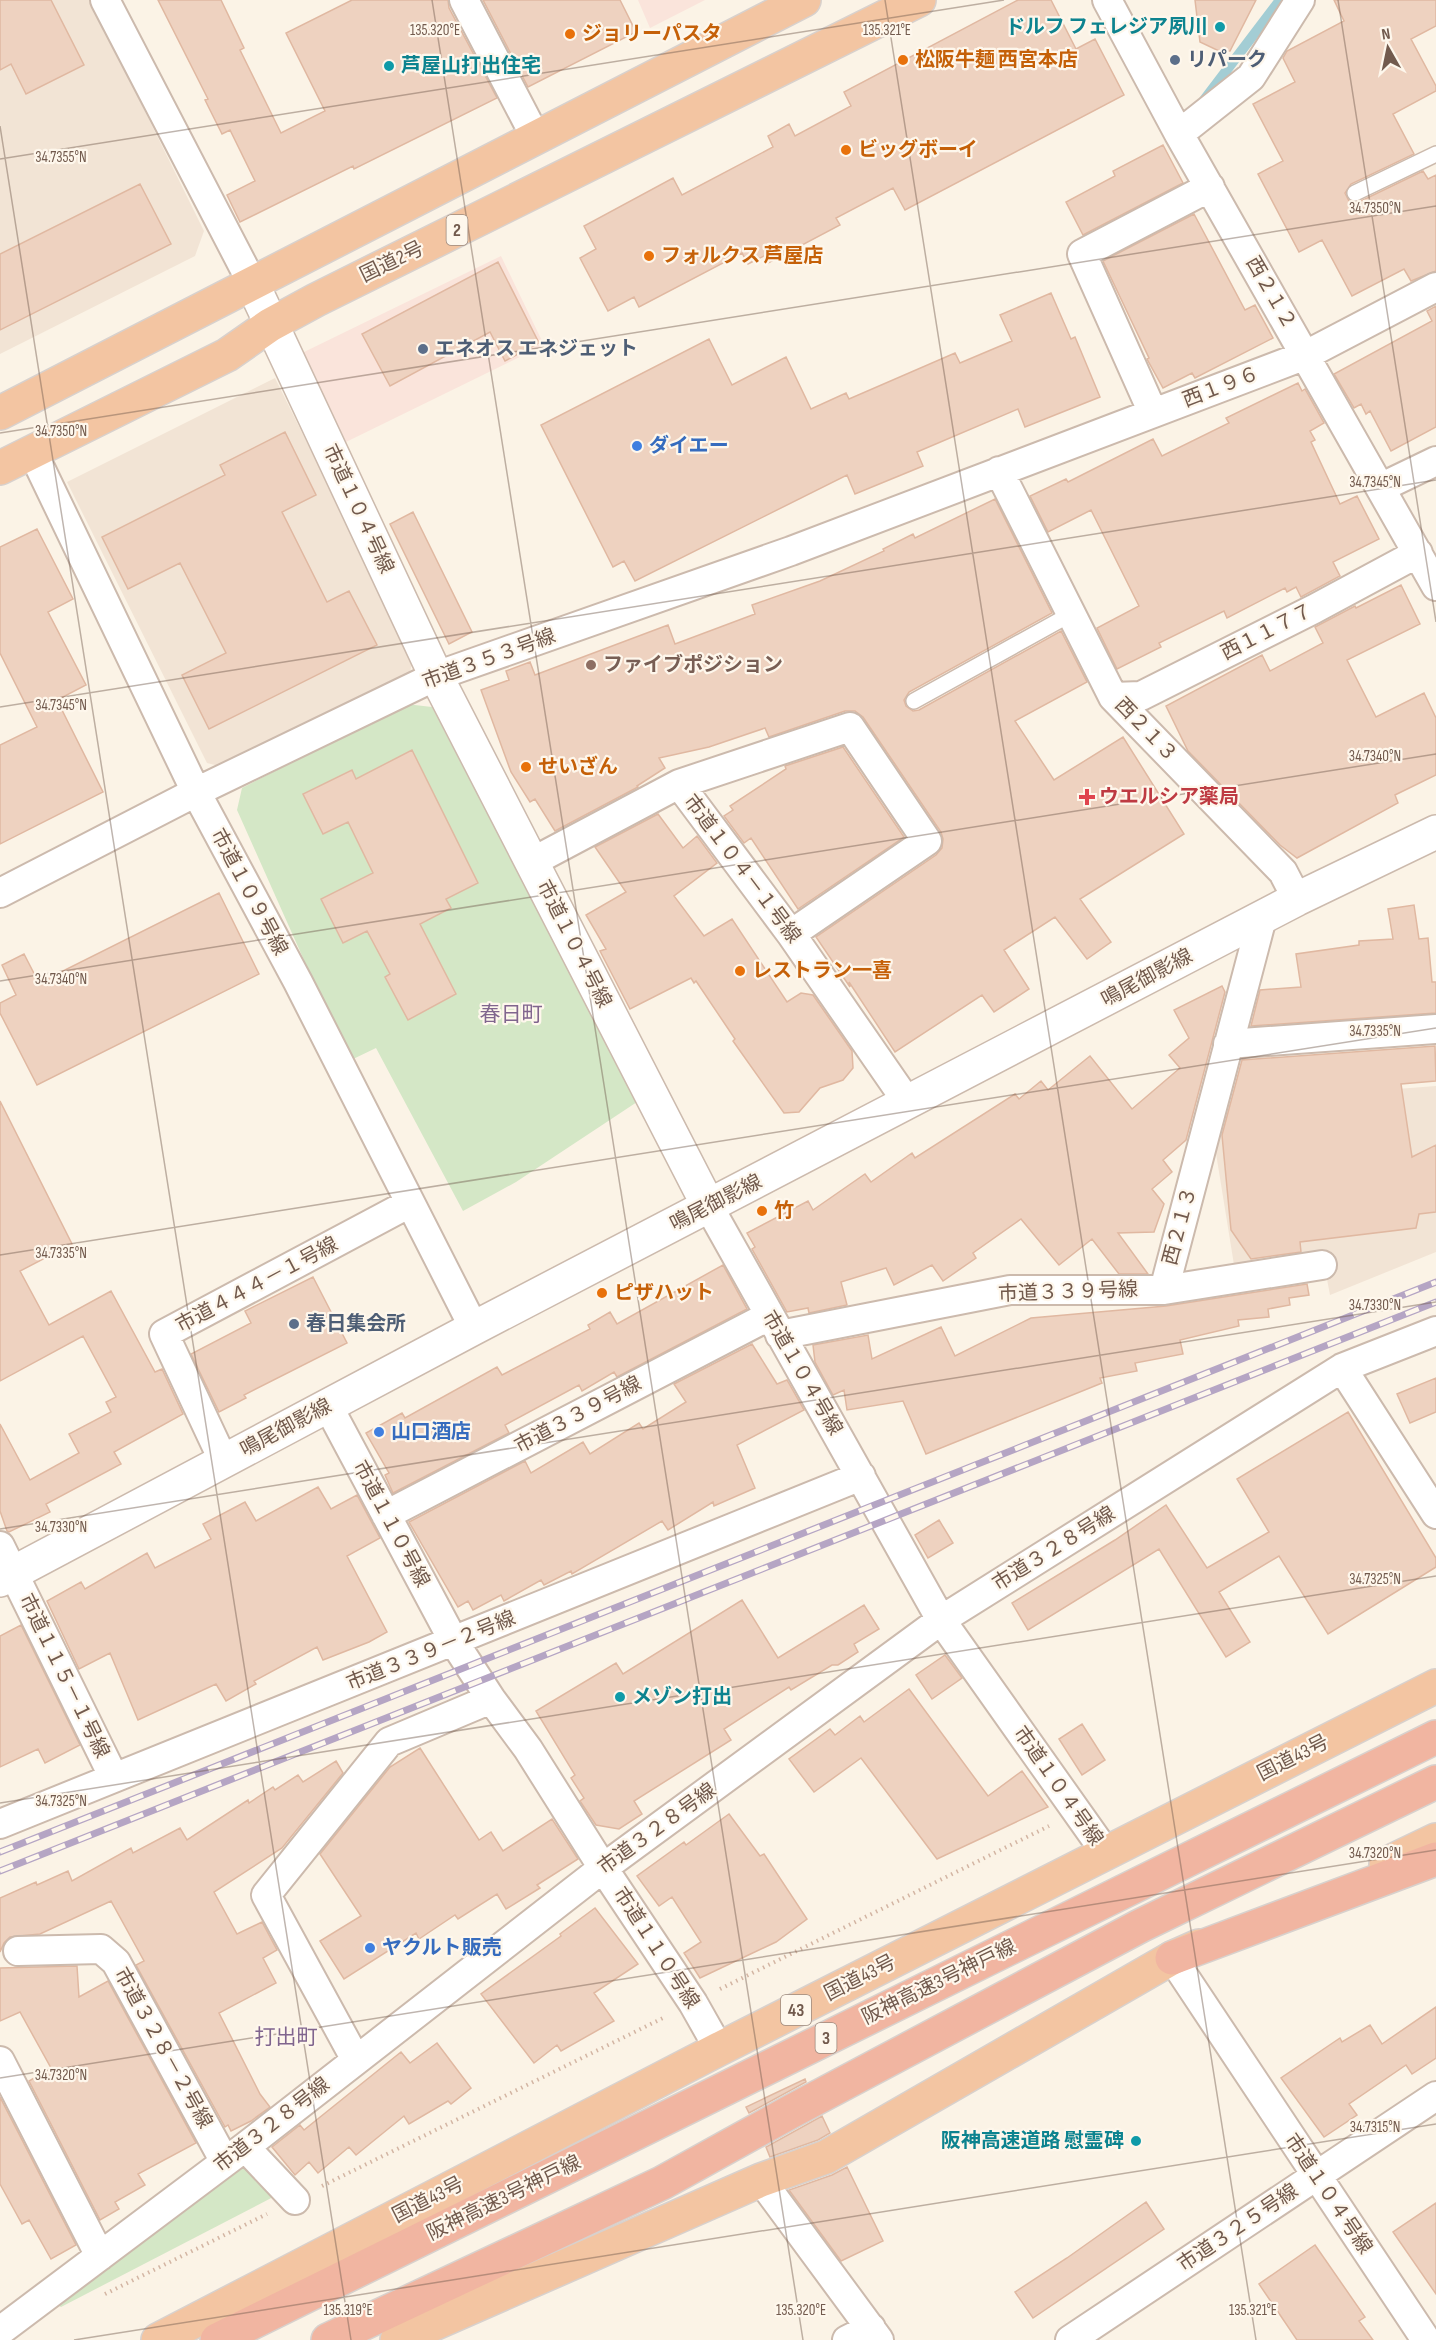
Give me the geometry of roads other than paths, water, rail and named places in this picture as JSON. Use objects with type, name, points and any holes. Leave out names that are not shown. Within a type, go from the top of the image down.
[{"type":"highway","name":"2","points":[[0,413],[804,0]]},
{"type":"highway","name":"国道2号","points":[[0,468],[227,355],[270,325],[347,284],[919,0]]},
{"type":"highway","points":[[1393,1708],[1436,1666]]},
{"type":"highway","name":"国道43号","points":[[158,2340],[719,2049],[1436,1686]]},
{"type":"highway","name":"阪神高速3号神戸線","points":[[217,2340],[1436,1737]]},
{"type":"highway","points":[[328,2340],[662,2183],[792,2110],[1140,1926],[1436,1782]]},
{"type":"highway","points":[[397,2340],[446,2331],[760,2180],[826,2157],[1172,1958],[1433,1855]]},
{"type":"street","name":"市道１０４号線","points":[[105,0],[252,283],[436,676],[709,1207],[941,1620],[1106,1853]]},
{"type":"street","points":[[464,0],[536,138]]},
{"type":"street","name":"西２１２","points":[[1107,0],[1179,134],[1382,487],[1436,586]]},
{"type":"street","points":[[1179,134],[1251,77],[1300,0]]},
{"type":"street","points":[[1153,413],[1082,254],[1210,187]]},
{"type":"street","name":"西１９６","points":[[999,471],[1306,355],[1436,287]]},
{"type":"street","name":"市道１０９号線","points":[[33,453],[196,792],[298,982],[474,1328]]},
{"type":"street","points":[[1382,487],[1436,461]]},
{"type":"street","name":"市道３５３号線","points":[[0,893],[196,792],[436,676],[791,551],[999,471]]},
{"type":"street","name":"西２１３","points":[[999,471],[1113,697],[1283,872],[1297,899]]},
{"type":"street","name":"西１１７７","points":[[1113,697],[1141,696],[1314,609],[1418,553]]},
{"type":"street","points":[[532,862],[679,784],[850,727],[927,841],[791,934]]},
{"type":"street","name":"市道１０４－１号線","points":[[679,784],[791,934],[908,1103]]},
{"type":"street","name":"鳴尾御影線","points":[[5,1567],[224,1462],[474,1328],[1297,899],[1436,832]]},
{"type":"street","name":"西２１３","points":[[1164,1290],[1262,918]]},
{"type":"street","points":[[1228,1044],[1436,1029]]},
{"type":"street","name":"市道４４４－１号線","points":[[224,1462],[164,1334],[410,1203]]},
{"type":"street","name":"市道３３９号線","points":[[386,1515],[774,1325],[1010,1290],[1164,1290],[1322,1265]]},
{"type":"street","name":"市道３２８号線","points":[[0,2331],[235,2154],[603,1868],[941,1620],[1342,1368],[1436,1331]]},
{"type":"street","points":[[1342,1368],[1436,1514]]},
{"type":"street","name":"市道１１０号線","points":[[328,1406],[454,1642],[491,1700],[528,1749],[603,1868],[693,2003],[719,2049]]},
{"type":"street","name":"市道３３９－２号線","points":[[0,1824],[861,1476]]},
{"type":"street","name":"市道１１５－１号線","points":[[5,1567],[114,1778]]},
{"type":"street","points":[[356,2060],[266,1895],[389,1742],[491,1700]]},
{"type":"street","name":"市道３２８－２号線","points":[[18,1951],[101,1949],[116,1962],[235,2154],[294,2200]]},
{"type":"street","name":"市道１０４号線","points":[[1172,1958],[1426,2340]]},
{"type":"street","points":[[0,2061],[100,2256]]},
{"type":"street","name":"市道３２５号線","points":[[1070,2340],[1436,2096]]},
{"type":"street","points":[[760,2180],[865,2336]]},
{"type":"lane","points":[[1355,193],[1436,154]]},
{"type":"lane","points":[[914,701],[1071,614]]},
{"type":"waterway","points":[[1204,100],[1280,0]]},
{"type":"railway","points":[[0,1852],[1436,1282]]},
{"type":"railway","points":[[0,1871],[1436,1302]]},
{"type":"place","name":"ドルフ フェレジア夙川","points":[[1220,27]]},
{"type":"place","name":"ジョリーパスタ","points":[[570,34]]},
{"type":"place","name":"松阪牛麺 西宮本店","points":[[903,60]]},
{"type":"place","name":"リパーク","points":[[1175,60]]},
{"type":"place","name":"芦屋山打出住宅","points":[[389,66]]},
{"type":"place","name":"ビッグボーイ","points":[[846,150]]},
{"type":"place","name":"フォルクス 芦屋店","points":[[649,256]]},
{"type":"place","name":"エネオス エネジェット","points":[[423,349]]},
{"type":"place","name":"ダイエー","points":[[637,446]]},
{"type":"place","name":"ファイブポジション","points":[[591,665]]},
{"type":"place","name":"せいざん","points":[[526,767]]},
{"type":"place","name":"ウエルシア薬局","points":[[1087,797]]},
{"type":"place","name":"レストラン一喜","points":[[740,971]]},
{"type":"place","name":"竹","points":[[762,1211]]},
{"type":"place","name":"ピザハット","points":[[602,1293]]},
{"type":"place","name":"春日集会所","points":[[294,1324]]},
{"type":"place","name":"山口酒店","points":[[379,1432]]},
{"type":"place","name":"メゾン打出","points":[[620,1697]]},
{"type":"place","name":"ヤクルト販売","points":[[370,1948]]},
{"type":"place","name":"阪神高速道路 慰霊碑","points":[[1136,2141]]},
{"type":"district","name":"春日町","points":[[511,1014]]},
{"type":"district","name":"打出町","points":[[286,2037]]}]
